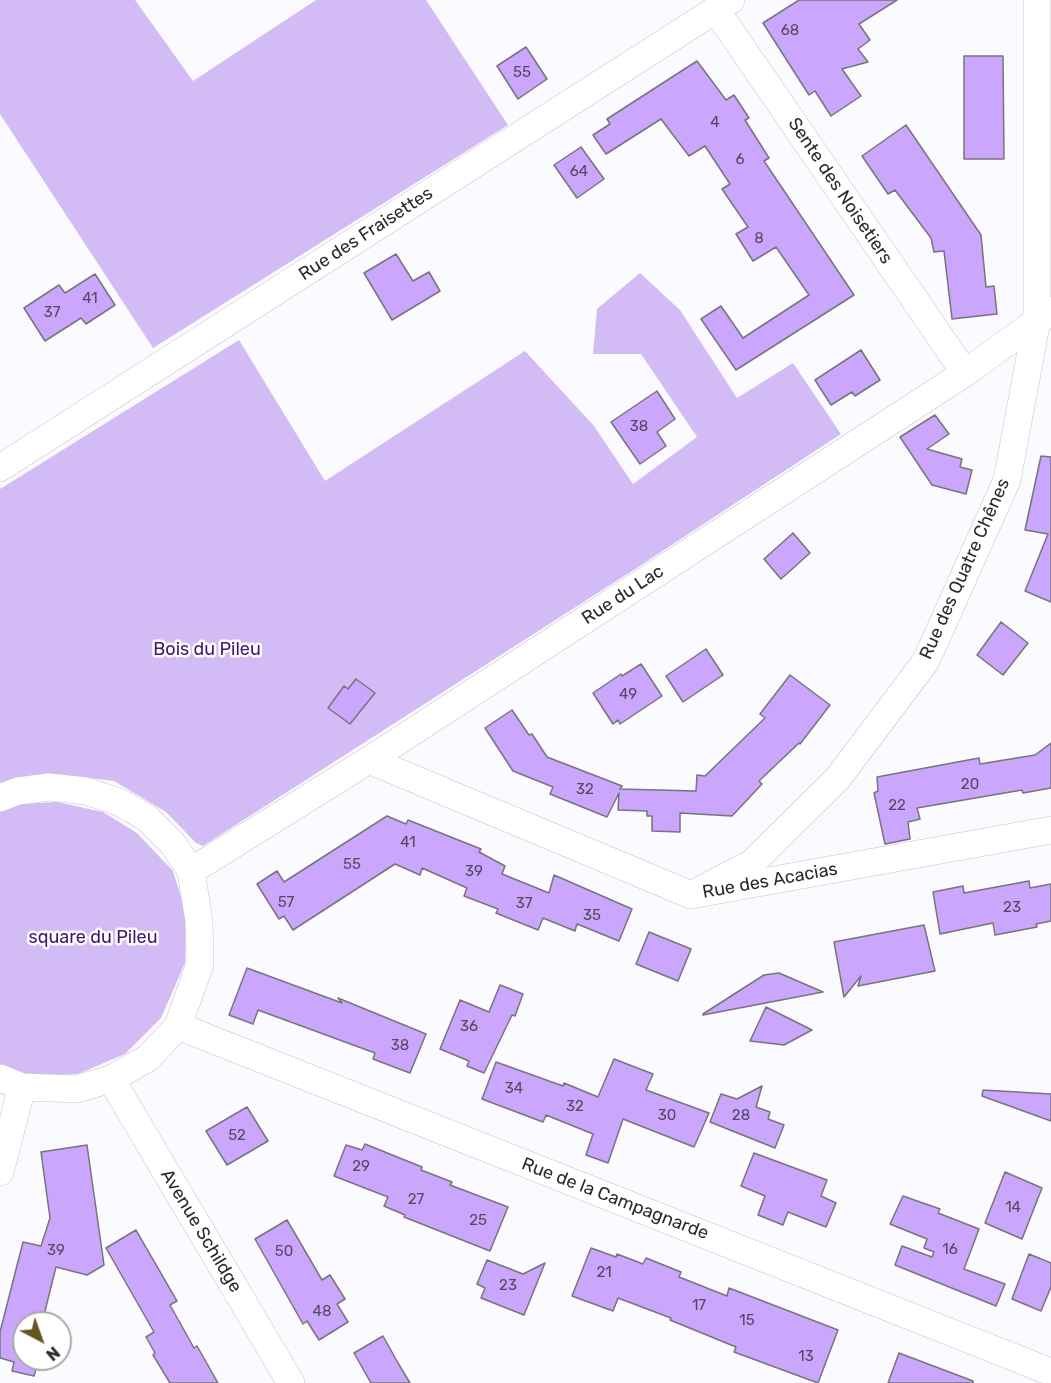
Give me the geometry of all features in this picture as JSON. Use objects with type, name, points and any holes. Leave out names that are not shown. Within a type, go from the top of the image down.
[{"type":"street","name":"Rue des Quatre Chênes","points":[[691,895],[752,863],[838,778],[926,661],[1007,480],[1044,315],[1037,0]]},
{"type":"street","name":"Sente des Noisetiers","points":[[711,7],[964,373]]},
{"type":"street","name":"Rue des Fraisettes","points":[[0,468],[711,7]]},
{"type":"street","name":"Rue du Lac","points":[[191,871],[369,760],[964,373],[1044,315]]},
{"type":"street","name":"Rue des Acacias","points":[[369,760],[691,895],[1051,830]]},
{"type":"street","points":[[0,798],[18,791],[49,787],[86,791],[119,802],[147,818],[173,844],[191,871],[199,921],[200,964],[178,1026],[148,1058],[111,1079],[77,1089],[11,1083],[0,1172]]},
{"type":"street","name":"Rue de la Campagnarde","points":[[178,1026],[1051,1372]]},
{"type":"street","name":"Avenue Schildge","points":[[111,1079],[291,1383]]},
{"type":"green space","points":[[0,0],[135,0],[193,81],[316,0],[426,0],[508,125],[153,348],[0,114]]},
{"type":"green space","name":"Bois du Pileu","points":[[640,273],[680,310],[737,398],[793,363],[841,434],[203,846],[196,843],[166,812],[114,781],[73,776],[33,775],[0,784],[0,489],[239,340],[325,481],[525,351],[594,426],[633,484],[697,437],[641,354],[593,354],[597,309]]},
{"type":"green space","name":"square du Pileu","points":[[57,802],[103,812],[137,833],[173,871],[186,913],[185,963],[161,1018],[125,1054],[78,1074],[33,1076],[0,1065],[0,812],[21,804]]},
{"type":"building","points":[[799,0],[897,0],[859,24],[870,40],[858,49],[868,62],[842,69],[861,96],[831,116],[815,91],[809,95],[763,23]]},
{"type":"building","points":[[526,47],[547,79],[518,99],[497,66]]},
{"type":"building","points":[[964,56],[1003,56],[1004,159],[964,159]]},
{"type":"building","points":[[697,61],[726,100],[734,95],[749,118],[745,120],[769,158],[764,161],[854,295],[736,370],[701,319],[721,306],[743,338],[809,295],[776,247],[753,261],[736,234],[748,227],[722,189],[730,184],[705,146],[689,156],[661,119],[606,154],[593,135],[610,124],[607,119]]},
{"type":"building","points":[[906,125],[981,235],[986,287],[994,286],[997,314],[952,319],[944,251],[934,252],[931,238],[895,190],[888,194],[862,156]]},
{"type":"building","points":[[581,147],[604,179],[577,198],[554,165]]},
{"type":"building","points":[[396,254],[413,281],[429,272],[440,291],[392,320],[364,273]]},
{"type":"building","points":[[95,274],[115,305],[86,324],[81,318],[45,341],[24,308],[59,285],[65,293]]},
{"type":"building","points":[[861,350],[880,380],[855,396],[852,392],[831,405],[815,380]]},
{"type":"building","points":[[657,391],[675,419],[657,432],[666,446],[640,464],[611,422]]},
{"type":"building","points":[[935,415],[949,434],[927,449],[962,459],[960,467],[972,470],[966,494],[932,485],[900,437]]},
{"type":"building","points":[[1041,456],[1051,457],[1051,602],[1025,591],[1048,534],[1025,530]]},
{"type":"building","points":[[793,533],[810,553],[781,579],[764,559]]},
{"type":"building","points":[[1001,622],[1028,643],[1003,675],[977,655]]},
{"type":"building","points":[[706,649],[723,675],[683,702],[666,676]]},
{"type":"building","points":[[641,664],[662,696],[620,724],[618,720],[613,724],[593,693]]},
{"type":"building","points":[[790,675],[830,705],[800,744],[759,781],[762,784],[732,816],[680,813],[680,832],[652,831],[652,816],[647,816],[647,811],[618,810],[619,793],[607,817],[550,794],[553,787],[513,771],[485,728],[512,710],[547,757],[622,786],[620,789],[696,791],[697,775],[705,776],[765,718],[760,714]]},
{"type":"building","points":[[356,679],[375,693],[350,724],[328,708],[344,686],[348,689]]},
{"type":"building","points":[[1051,743],[1051,788],[1023,793],[1022,790],[917,808],[920,819],[908,822],[910,839],[885,844],[874,793],[878,791],[877,777],[979,758],[980,764],[1035,755]]},
{"type":"building","points":[[387,816],[406,824],[408,820],[481,849],[479,852],[505,866],[502,874],[549,893],[554,875],[632,909],[619,941],[577,924],[575,931],[543,918],[538,930],[496,913],[498,909],[464,896],[467,888],[422,868],[420,875],[395,864],[293,930],[284,916],[279,919],[257,884],[277,871],[284,882]]},
{"type":"building","points":[[1029,881],[1030,888],[1051,884],[1051,921],[1036,924],[1037,927],[995,935],[993,923],[940,934],[933,892],[963,886],[964,893]]},
{"type":"building","points":[[924,925],[935,971],[858,986],[861,976],[844,997],[834,942]]},
{"type":"building","points":[[649,932],[691,949],[678,981],[636,964]]},
{"type":"building","points":[[247,968],[342,1003],[338,998],[426,1034],[410,1073],[373,1059],[375,1053],[258,1010],[253,1024],[229,1015]]},
{"type":"building","points":[[779,973],[823,992],[703,1015],[764,975]]},
{"type":"building","points":[[500,985],[523,994],[515,1016],[512,1015],[484,1073],[467,1066],[469,1061],[440,1049],[460,1000],[489,1012]]},
{"type":"building","points":[[766,1007],[812,1030],[784,1045],[750,1041]]},
{"type":"building","points":[[614,1059],[653,1074],[646,1090],[709,1113],[694,1147],[623,1119],[608,1163],[586,1155],[593,1134],[546,1115],[543,1122],[482,1099],[496,1062],[563,1086],[564,1083],[598,1097]]},
{"type":"building","points":[[762,1086],[756,1107],[770,1112],[768,1119],[784,1125],[775,1148],[710,1122],[721,1094],[737,1099]]},
{"type":"building","points":[[983,1090],[1051,1094],[1051,1121],[982,1096]]},
{"type":"building","points":[[247,1107],[268,1141],[227,1165],[206,1131]]},
{"type":"building","points":[[365,1144],[422,1167],[421,1170],[452,1182],[450,1185],[508,1207],[490,1251],[404,1217],[405,1215],[384,1206],[388,1197],[334,1176],[346,1145],[362,1150]]},
{"type":"building","points":[[87,1145],[104,1265],[87,1275],[56,1267],[45,1311],[12,1311],[12,1361],[0,1358],[0,1332],[23,1242],[41,1246],[50,1218],[41,1152]]},
{"type":"building","points":[[754,1153],[827,1180],[821,1196],[836,1203],[826,1227],[788,1212],[783,1225],[758,1215],[765,1196],[741,1186]]},
{"type":"building","points":[[1005,1172],[1042,1188],[1022,1239],[985,1223]]},
{"type":"building","points":[[903,1196],[940,1209],[938,1213],[979,1229],[964,1269],[1005,1284],[996,1306],[895,1265],[902,1246],[932,1257],[934,1252],[924,1248],[927,1239],[890,1224]]},
{"type":"building","points":[[287,1220],[322,1280],[330,1275],[345,1299],[337,1304],[348,1322],[319,1340],[307,1321],[303,1324],[255,1239]]},
{"type":"building","points":[[136,1230],[177,1301],[170,1305],[194,1348],[197,1346],[218,1383],[170,1383],[153,1355],[155,1353],[146,1337],[154,1332],[106,1248]]},
{"type":"building","points":[[591,1248],[616,1257],[617,1254],[643,1264],[646,1258],[681,1272],[679,1277],[727,1296],[729,1288],[838,1330],[818,1383],[734,1352],[736,1347],[670,1320],[671,1318],[618,1298],[613,1311],[572,1296]]},
{"type":"building","points":[[1029,1254],[1051,1263],[1051,1287],[1041,1311],[1012,1299]]},
{"type":"building","points":[[487,1260],[523,1274],[545,1263],[524,1315],[481,1298],[485,1288],[477,1284]]},
{"type":"building","points":[[383,1336],[410,1383],[371,1383],[354,1353]]},
{"type":"building","points":[[899,1353],[973,1381],[973,1383],[888,1383]]},
{"type":"building","points":[[12,1371],[35,1371],[34,1376]]}]
